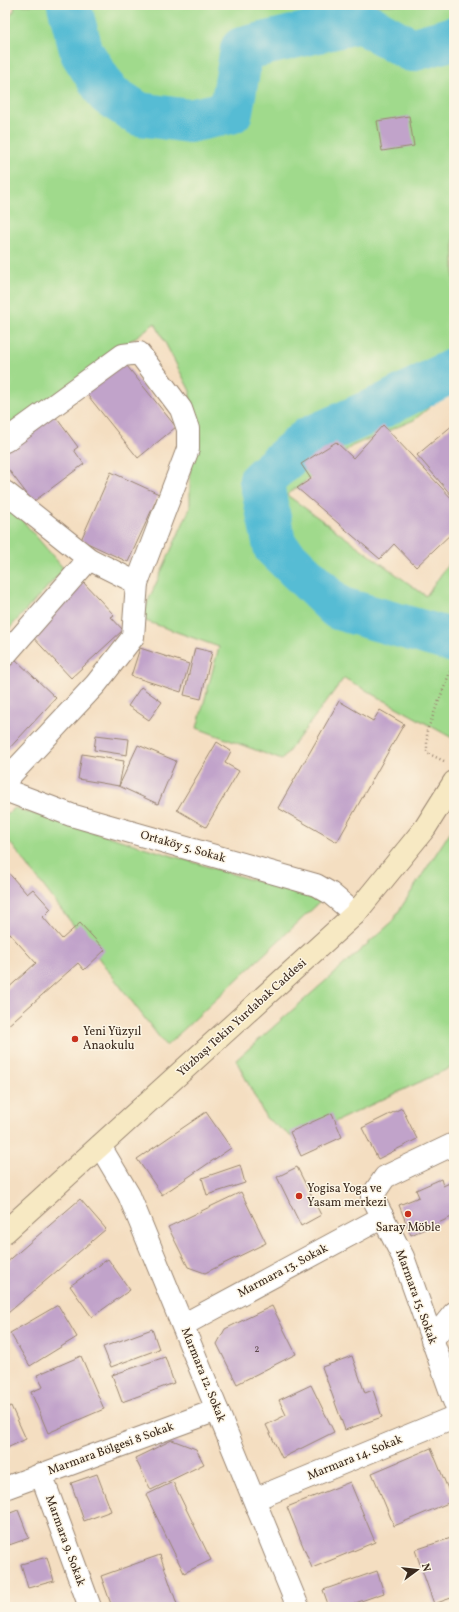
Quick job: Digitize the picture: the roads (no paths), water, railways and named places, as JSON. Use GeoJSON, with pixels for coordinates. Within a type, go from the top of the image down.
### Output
{"type":"FeatureCollection","features":[{"type":"Feature","properties":{"kind":"main road","name":"Yüzbaşı Tekin Yurdabak Caddesi"},"geometry":{"type":"LineString","coordinates":[[5,1232],[355,914],[425,828],[451,772]]}},
{"type":"Feature","properties":{"kind":"street"},"geometry":{"type":"LineString","coordinates":[[5,441],[123,355],[139,353],[181,409],[187,424],[189,438],[188,449],[137,583],[133,638],[96,684],[5,781]]}},
{"type":"Feature","properties":{"kind":"street"},"geometry":{"type":"LineString","coordinates":[[5,492],[89,559],[137,583]]}},
{"type":"Feature","properties":{"kind":"street"},"geometry":{"type":"LineString","coordinates":[[5,655],[89,559]]}},
{"type":"Feature","properties":{"kind":"street","name":"Ortaköy 5. Sokak"},"geometry":{"type":"LineString","coordinates":[[5,790],[70,815],[316,885],[330,893],[355,914]]}},
{"type":"Feature","properties":{"kind":"street","name":"Marmara 15. Sokak"},"geometry":{"type":"LineString","coordinates":[[454,1144],[385,1177],[372,1196],[403,1257],[454,1401]]}},
{"type":"Feature","properties":{"kind":"street","name":"Marmara 12. Sokak"},"geometry":{"type":"LineString","coordinates":[[100,1146],[129,1195],[255,1499],[298,1607]]}},
{"type":"Feature","properties":{"kind":"street","name":"Marmara 13. Sokak"},"geometry":{"type":"LineString","coordinates":[[183,1325],[383,1217]]}},
{"type":"Feature","properties":{"kind":"street"},"geometry":{"type":"LineString","coordinates":[[432,1340],[454,1313]]}},
{"type":"Feature","properties":{"kind":"street","name":"Marmara Bölgesi 8 Sokak"},"geometry":{"type":"LineString","coordinates":[[5,1488],[217,1410]]}},
{"type":"Feature","properties":{"kind":"street","name":"Marmara 14. Sokak"},"geometry":{"type":"LineString","coordinates":[[255,1499],[454,1417]]}},
{"type":"Feature","properties":{"kind":"street","name":"Marmara 9. Sokak"},"geometry":{"type":"LineString","coordinates":[[41,1474],[90,1607]]}},
{"type":"Feature","properties":{"kind":"waterway"},"geometry":{"type":"LineString","coordinates":[[69,5],[82,53],[108,94],[139,114],[189,121],[231,112],[242,49],[360,21],[411,50],[454,38]]}},
{"type":"Feature","properties":{"kind":"waterway"},"geometry":{"type":"LineString","coordinates":[[454,370],[381,407],[308,439],[261,480],[275,547],[338,608],[454,641]]}},
{"type":"Feature","properties":{"kind":"place","name":"Yeni Yüzyıl Anaokulu"},"geometry":{"type":"Point","coordinates":[75,1039]}},
{"type":"Feature","properties":{"kind":"place","name":"Yogisa Yoga ve Yasam merkezi"},"geometry":{"type":"Point","coordinates":[299,1196]}},
{"type":"Feature","properties":{"kind":"place","name":"Saray Möble"},"geometry":{"type":"Point","coordinates":[408,1214]}}]}
